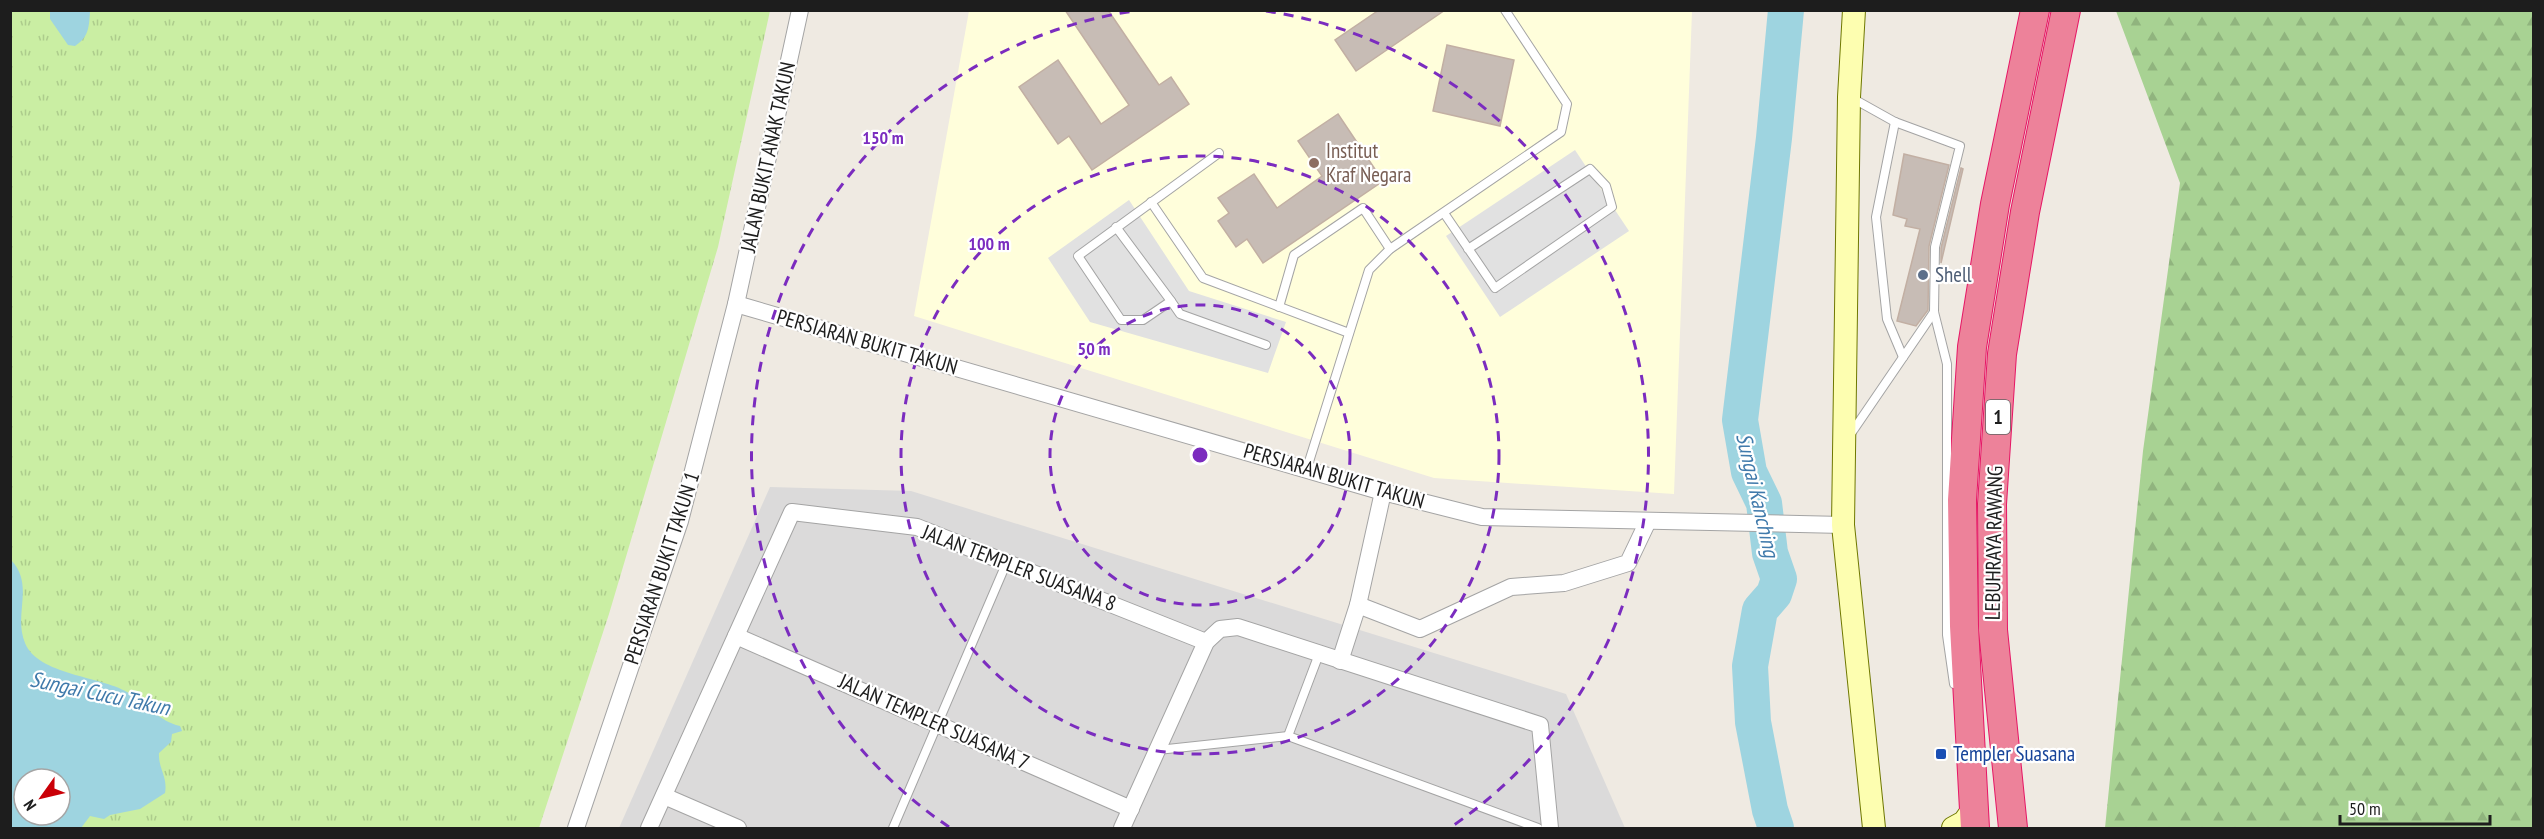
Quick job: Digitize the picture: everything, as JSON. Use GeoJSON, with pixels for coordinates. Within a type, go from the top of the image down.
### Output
{"type":"FeatureCollection","features":[{"type":"Feature","properties":{"kind":"highway","name":"LEBUHRAYA RAWANG"},"geometry":{"type":"LineString","coordinates":[[1974,818],[1964,626],[1962,500],[1972,347],[1995,204],[2034,10]]}},
{"type":"Feature","properties":{"kind":"highway","name":"LEBUHRAYA RAWANG"},"geometry":{"type":"LineString","coordinates":[[2013,828],[1993,630],[1992,504],[2002,354],[2025,212],[2066,10]]}},
{"type":"Feature","properties":{"kind":"street","name":"JALAN BUKIT ANAK TAKUN"},"geometry":{"type":"LineString","coordinates":[[736,304],[800,10]]}},
{"type":"Feature","properties":{"kind":"street"},"geometry":{"type":"LineString","coordinates":[[1854,10],[1849,97],[1843,525],[1878,827]]}},
{"type":"Feature","properties":{"kind":"street","name":"PERSIARAN BUKIT TAKUN"},"geometry":{"type":"LineString","coordinates":[[736,304],[1307,468],[1383,492],[1482,516],[1711,524],[1843,525]]}},
{"type":"Feature","properties":{"kind":"street","name":"PERSIARAN BUKIT TAKUN 1"},"geometry":{"type":"LineString","coordinates":[[576,828],[680,521],[736,304]]}},
{"type":"Feature","properties":{"kind":"street"},"geometry":{"type":"LineString","coordinates":[[1340,661],[1358,605],[1383,492]]}},
{"type":"Feature","properties":{"kind":"street","name":"JALAN TEMPLER SUASANA 8"},"geometry":{"type":"LineString","coordinates":[[736,636],[792,512],[917,527],[1206,642]]}},
{"type":"Feature","properties":{"kind":"street"},"geometry":{"type":"LineString","coordinates":[[1358,605],[1420,629],[1511,587],[1564,583],[1628,563],[1648,521]]}},
{"type":"Feature","properties":{"kind":"street"},"geometry":{"type":"LineString","coordinates":[[1122,828],[1206,642],[1220,629],[1238,627],[1540,725],[1550,828]]}},
{"type":"Feature","properties":{"kind":"street"},"geometry":{"type":"LineString","coordinates":[[649,828],[736,636]]}},
{"type":"Feature","properties":{"kind":"street","name":"JALAN TEMPLER SUASANA 7"},"geometry":{"type":"LineString","coordinates":[[736,636],[1131,809]]}},
{"type":"Feature","properties":{"kind":"street"},"geometry":{"type":"LineString","coordinates":[[664,796],[738,828]]}},
{"type":"Feature","properties":{"kind":"street"},"geometry":{"type":"LineString","coordinates":[[1953,828],[1974,818]]}},
{"type":"Feature","properties":{"kind":"lane"},"geometry":{"type":"LineString","coordinates":[[1307,468],[1369,270],[1390,249],[1562,132],[1567,104],[1505,10]]}},
{"type":"Feature","properties":{"kind":"lane"},"geometry":{"type":"LineString","coordinates":[[1849,97],[1895,122],[1960,146],[1935,247],[1934,312],[1947,364],[1947,635],[1955,692]]}},
{"type":"Feature","properties":{"kind":"lane"},"geometry":{"type":"LineString","coordinates":[[1895,122],[1876,218],[1887,319],[1903,357]]}},
{"type":"Feature","properties":{"kind":"lane"},"geometry":{"type":"LineString","coordinates":[[1171,301],[1143,320],[1121,320],[1078,256],[1219,153]]}},
{"type":"Feature","properties":{"kind":"lane"},"geometry":{"type":"LineString","coordinates":[[1444,213],[1468,249],[1495,288],[1612,207],[1606,186],[1590,169],[1468,249]]}},
{"type":"Feature","properties":{"kind":"lane"},"geometry":{"type":"LineString","coordinates":[[1151,202],[1203,278],[1349,333]]}},
{"type":"Feature","properties":{"kind":"lane"},"geometry":{"type":"LineString","coordinates":[[1279,307],[1294,255],[1363,208],[1390,249]]}},
{"type":"Feature","properties":{"kind":"lane"},"geometry":{"type":"LineString","coordinates":[[1116,227],[1180,314],[1266,345]]}},
{"type":"Feature","properties":{"kind":"lane"},"geometry":{"type":"LineString","coordinates":[[1845,443],[1934,312]]}},
{"type":"Feature","properties":{"kind":"lane"},"geometry":{"type":"LineString","coordinates":[[893,828],[1006,564]]}},
{"type":"Feature","properties":{"kind":"lane"},"geometry":{"type":"LineString","coordinates":[[1288,736],[1319,654]]}},
{"type":"Feature","properties":{"kind":"lane"},"geometry":{"type":"LineString","coordinates":[[1960,726],[1963,749],[1971,770]]}},
{"type":"Feature","properties":{"kind":"lane"},"geometry":{"type":"LineString","coordinates":[[1157,750],[1288,736],[1538,828]]}},
{"type":"Feature","properties":{"kind":"shaded area","name":"Institut Kraf Negara"},"geometry":{"type":"Polygon","coordinates":[[[969,11],[1692,11],[1674,494],[1434,478],[914,316],[969,11]]]}},
{"type":"Feature","properties":{"kind":"shaded area"},"geometry":{"type":"Polygon","coordinates":[[[1575,150],[1629,231],[1500,317],[1446,236],[1575,150]]]}},
{"type":"Feature","properties":{"kind":"shaded area"},"geometry":{"type":"Polygon","coordinates":[[[1129,200],[1189,291],[1286,322],[1268,373],[1090,322],[1048,258],[1129,200]]]}},
{"type":"Feature","properties":{"kind":"shaded area"},"geometry":{"type":"Polygon","coordinates":[[[770,487],[911,491],[1566,694],[1625,828],[619,828],[770,487]]]}},
{"type":"Feature","properties":{"kind":"green space"},"geometry":{"type":"Polygon","coordinates":[[[10,11],[770,11],[718,247],[609,614],[539,828],[11,828],[10,11]]]}},
{"type":"Feature","properties":{"kind":"green space"},"geometry":{"type":"Polygon","coordinates":[[[2116,11],[2533,11],[2533,828],[2105,828],[2143,451],[2180,183],[2116,11]]]}},
{"type":"Feature","properties":{"kind":"water"},"geometry":{"type":"Polygon","coordinates":[[[50,11],[90,11],[89,27],[83,39],[75,46],[68,45],[50,19],[50,11]]]}},
{"type":"Feature","properties":{"kind":"water","name":"Sungai Cucu Takun"},"geometry":{"type":"Polygon","coordinates":[[[11,560],[22,579],[22,632],[25,643],[32,654],[43,662],[71,674],[127,692],[165,720],[180,726],[182,731],[172,734],[171,742],[159,753],[166,787],[165,793],[140,809],[110,815],[104,819],[90,816],[81,828],[11,828],[11,560]]]}},
{"type":"Feature","properties":{"kind":"building"},"geometry":{"type":"Polygon","coordinates":[[[1065,10],[1108,10],[1159,85],[1171,77],[1189,104],[1092,170],[1069,136],[1058,144],[1019,87],[1058,60],[1101,124],[1129,105],[1065,10]]]}},
{"type":"Feature","properties":{"kind":"building"},"geometry":{"type":"Polygon","coordinates":[[[1379,10],[1445,10],[1356,71],[1335,40],[1379,10]]]}},
{"type":"Feature","properties":{"kind":"building"},"geometry":{"type":"Polygon","coordinates":[[[1447,45],[1514,60],[1500,126],[1433,111],[1447,45]]]}},
{"type":"Feature","properties":{"kind":"building"},"geometry":{"type":"Polygon","coordinates":[[[1338,114],[1383,181],[1263,263],[1247,239],[1236,247],[1218,221],[1229,213],[1218,198],[1254,174],[1277,208],[1322,176],[1298,141],[1338,114]]]}},
{"type":"Feature","properties":{"kind":"building","name":"Shell"},"geometry":{"type":"Polygon","coordinates":[[[1904,154],[1949,165],[1929,246],[1928,310],[1916,326],[1897,321],[1920,229],[1905,226],[1907,219],[1893,215],[1904,154]]]}},
{"type":"Feature","properties":{"kind":"building"},"geometry":{"type":"Polygon","coordinates":[[[1961,168],[1963,169],[1941,263],[1941,248],[1961,168]]]}},
{"type":"Feature","properties":{"kind":"waterway","name":"Sungai Kanching"},"geometry":{"type":"LineString","coordinates":[[1776,828],[1770,810],[1753,722],[1750,666],[1760,610],[1774,594],[1779,579],[1770,553],[1764,503],[1749,472],[1740,420],[1774,138],[1786,10]]}},
{"type":"Feature","properties":{"kind":"place","name":"Institut Kraf Negara"},"geometry":{"type":"Point","coordinates":[1314,163]}},
{"type":"Feature","properties":{"kind":"place","name":"Shell"},"geometry":{"type":"Point","coordinates":[1923,275]}},
{"type":"Feature","properties":{"kind":"place","name":"Templer Suasana"},"geometry":{"type":"Point","coordinates":[1941,754]}}]}
